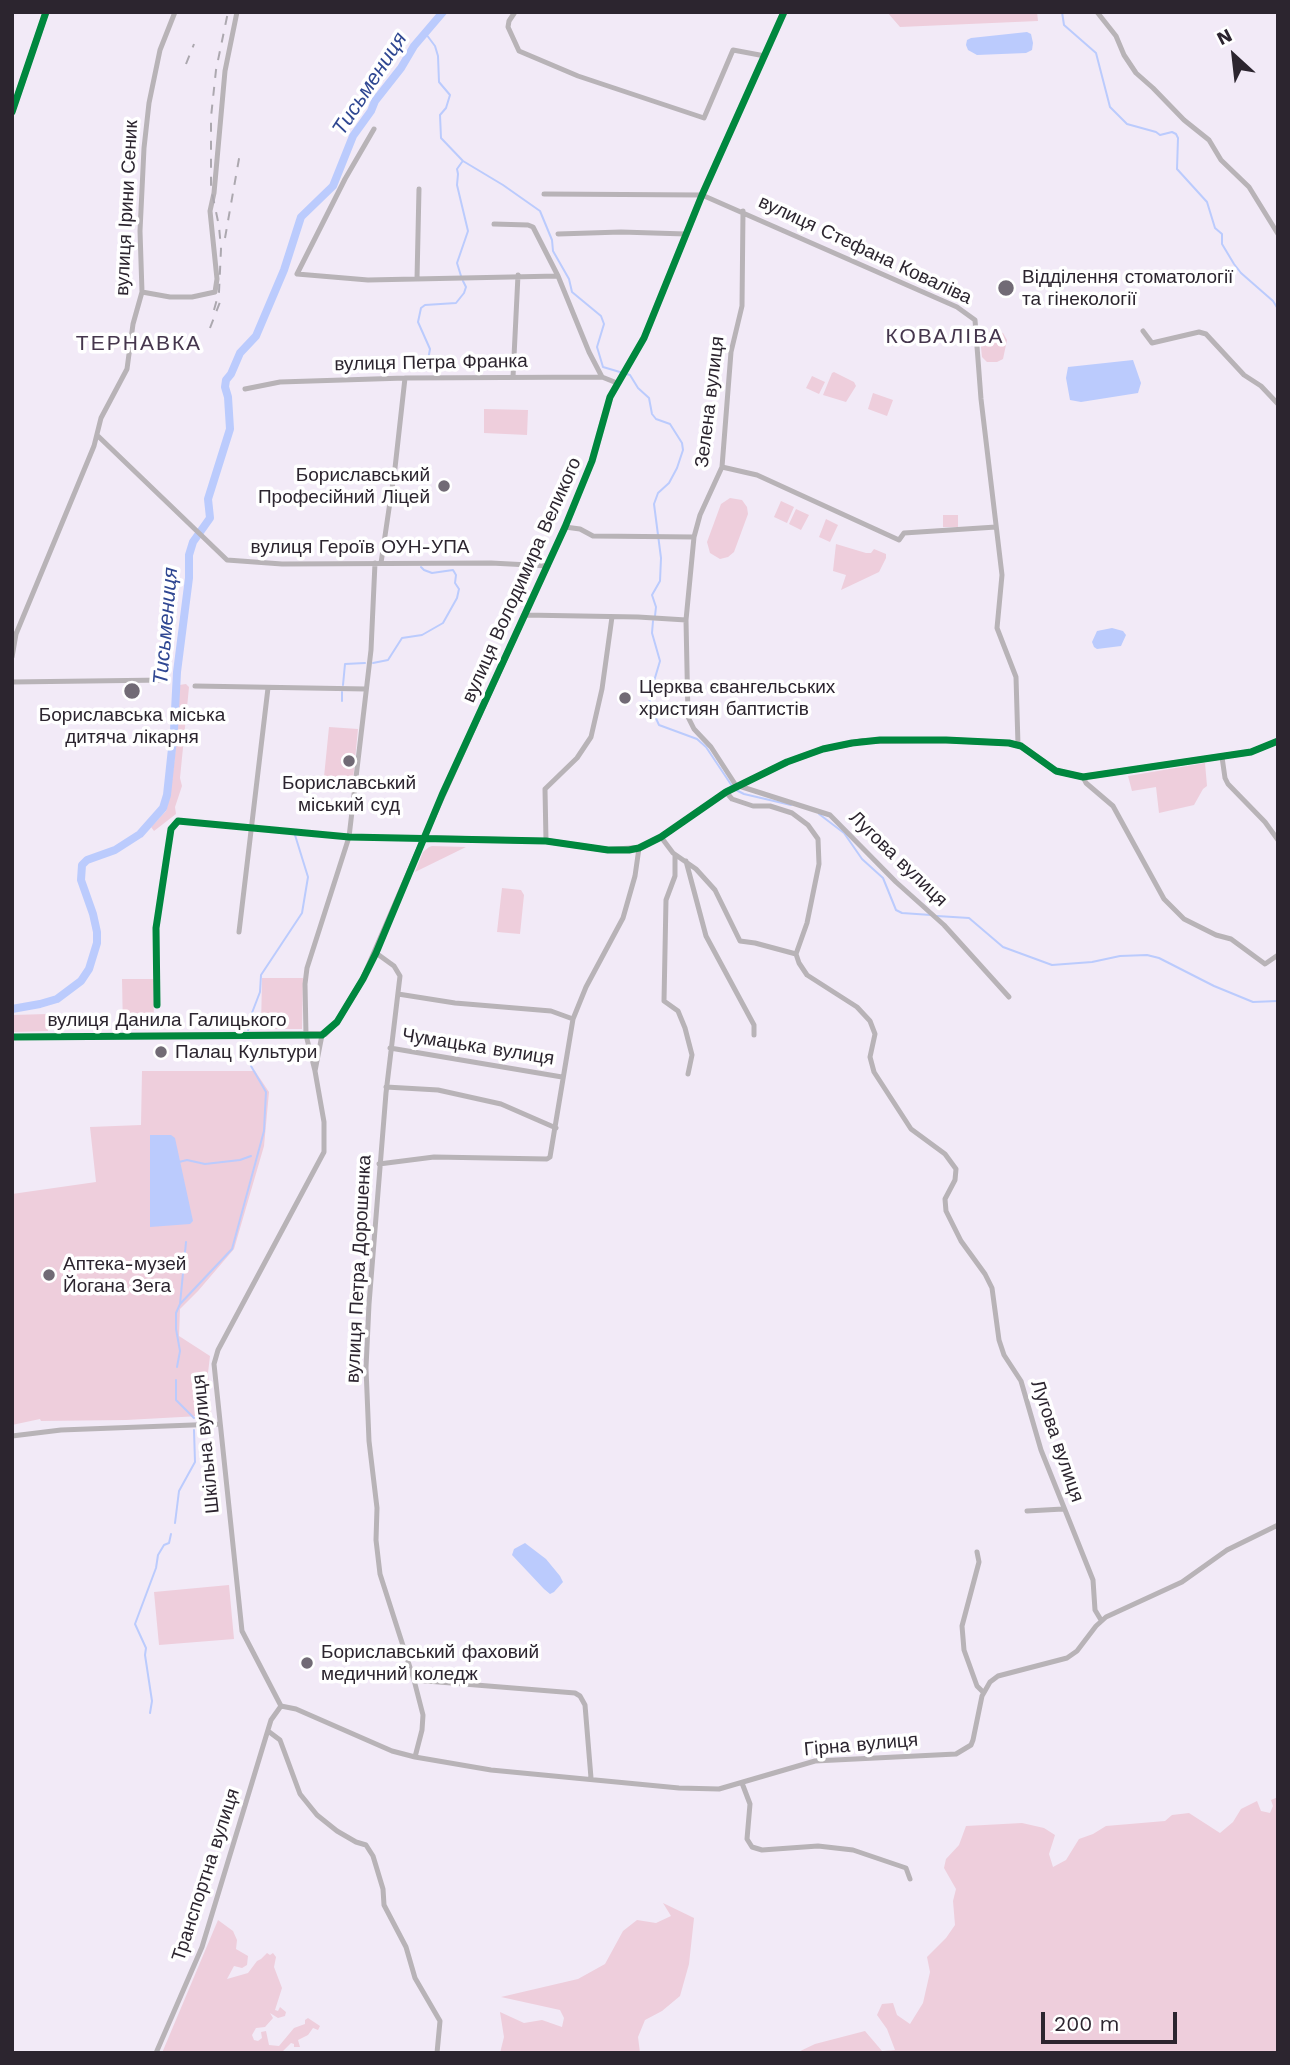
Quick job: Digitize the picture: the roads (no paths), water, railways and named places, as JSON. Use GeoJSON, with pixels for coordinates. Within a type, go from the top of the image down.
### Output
{"type":"FeatureCollection","features":[{"type":"Feature","properties":{"kind":"main road"},"geometry":{"type":"LineString","coordinates":[[12,112],[46,12]]}},
{"type":"Feature","properties":{"kind":"main road"},"geometry":{"type":"LineString","coordinates":[[424,838],[546,841],[608,850],[639,848],[662,837],[734,788],[802,756],[852,743],[880,740],[976,740],[1018,745],[1056,771],[1083,777],[1251,752],[1278,741]]}},
{"type":"Feature","properties":{"kind":"main road","name":"вулиця Володимира Великого"},"geometry":{"type":"LineString","coordinates":[[322,1035],[337,1021],[363,979],[424,838]]}},
{"type":"Feature","properties":{"kind":"main road","name":"вулиця Данила Галицького"},"geometry":{"type":"LineString","coordinates":[[12,1037],[322,1035]]}},
{"type":"Feature","properties":{"kind":"street","name":"вулиця Ірини Сеник"},"geometry":{"type":"LineString","coordinates":[[12,657],[14,634],[97,436],[107,405],[125,377],[133,324],[142,292],[140,231],[147,126],[160,50],[175,12]]}},
{"type":"Feature","properties":{"kind":"street"},"geometry":{"type":"LineString","coordinates":[[142,292],[192,297],[215,292],[217,279],[210,211],[225,71],[237,12]]}},
{"type":"Feature","properties":{"kind":"street"},"geometry":{"type":"LineString","coordinates":[[515,12],[508,27],[519,51],[578,76],[704,118],[733,50],[765,56]]}},
{"type":"Feature","properties":{"kind":"street","name":"вулиця Володимира Великого"},"geometry":{"type":"LineString","coordinates":[[424,838],[565,527],[592,461],[617,383],[644,338],[702,195],[784,12]]}},
{"type":"Feature","properties":{"kind":"street"},"geometry":{"type":"LineString","coordinates":[[1097,12],[1116,36],[1136,73],[1184,120],[1209,140],[1221,160],[1249,187],[1278,234]]}},
{"type":"Feature","properties":{"kind":"street"},"geometry":{"type":"LineString","coordinates":[[374,129],[345,179],[297,274],[368,279],[558,276]]}},
{"type":"Feature","properties":{"kind":"street"},"geometry":{"type":"LineString","coordinates":[[417,279],[419,189]]}},
{"type":"Feature","properties":{"kind":"street"},"geometry":{"type":"LineString","coordinates":[[544,194],[702,195]]}},
{"type":"Feature","properties":{"kind":"street","name":"вулиця Стефана Коваліва"},"geometry":{"type":"LineString","coordinates":[[702,195],[957,307],[975,320],[981,399],[1002,575],[997,628],[1016,677],[1018,745]]}},
{"type":"Feature","properties":{"kind":"street","name":"Зелена вулиця"},"geometry":{"type":"LineString","coordinates":[[734,788],[711,747],[694,729],[688,717],[686,620],[694,537],[700,515],[722,467],[731,352],[742,306],[743,211]]}},
{"type":"Feature","properties":{"kind":"street"},"geometry":{"type":"LineString","coordinates":[[494,224],[533,227],[558,276],[602,377]]}},
{"type":"Feature","properties":{"kind":"street"},"geometry":{"type":"LineString","coordinates":[[558,234],[687,234]]}},
{"type":"Feature","properties":{"kind":"street"},"geometry":{"type":"LineString","coordinates":[[513,377],[518,275]]}},
{"type":"Feature","properties":{"kind":"street"},"geometry":{"type":"LineString","coordinates":[[1143,331],[1152,342],[1199,332],[1206,334],[1244,375],[1262,386],[1278,404]]}},
{"type":"Feature","properties":{"kind":"street","name":"вулиця Петра Франка"},"geometry":{"type":"LineString","coordinates":[[245,389],[279,383],[405,378],[602,377],[617,383]]}},
{"type":"Feature","properties":{"kind":"street","name":"Шкільна вулиця"},"geometry":{"type":"LineString","coordinates":[[281,1706],[242,1631],[214,1364],[218,1350],[324,1152],[324,1122],[306,1035],[305,984],[307,968],[349,837],[378,563],[395,468],[405,378]]}},
{"type":"Feature","properties":{"kind":"street","name":"вулиця Героїв ОУН-УПА"},"geometry":{"type":"LineString","coordinates":[[97,436],[227,560],[235,563],[491,563],[548,566]]}},
{"type":"Feature","properties":{"kind":"street"},"geometry":{"type":"LineString","coordinates":[[722,467],[757,475],[900,540],[904,533],[996,527]]}},
{"type":"Feature","properties":{"kind":"street"},"geometry":{"type":"LineString","coordinates":[[565,527],[580,529],[593,536],[694,537]]}},
{"type":"Feature","properties":{"kind":"street"},"geometry":{"type":"LineString","coordinates":[[524,615],[686,620]]}},
{"type":"Feature","properties":{"kind":"street"},"geometry":{"type":"LineString","coordinates":[[546,841],[545,789],[586,747],[591,737],[612,617]]}},
{"type":"Feature","properties":{"kind":"street"},"geometry":{"type":"LineString","coordinates":[[12,682],[139,678],[165,680]]}},
{"type":"Feature","properties":{"kind":"street"},"geometry":{"type":"LineString","coordinates":[[195,686],[366,689]]}},
{"type":"Feature","properties":{"kind":"street"},"geometry":{"type":"LineString","coordinates":[[239,932],[268,688]]}},
{"type":"Feature","properties":{"kind":"street"},"geometry":{"type":"LineString","coordinates":[[1222,757],[1228,784],[1265,822],[1278,840]]}},
{"type":"Feature","properties":{"kind":"street"},"geometry":{"type":"LineString","coordinates":[[1083,777],[1086,783],[1113,806],[1164,899],[1184,919],[1231,939],[1265,964],[1278,955]]}},
{"type":"Feature","properties":{"kind":"street"},"geometry":{"type":"LineString","coordinates":[[662,837],[676,855],[686,861],[715,890],[740,942],[755,943],[796,954],[807,923],[819,864],[818,839],[808,825],[792,813],[732,799],[734,788]]}},
{"type":"Feature","properties":{"kind":"street","name":"Лугова вулиця"},"geometry":{"type":"LineString","coordinates":[[734,788],[830,815],[896,882],[925,905],[926,910],[968,949],[1009,997]]}},
{"type":"Feature","properties":{"kind":"street"},"geometry":{"type":"LineString","coordinates":[[157,1005],[156,928],[171,829],[178,821],[349,837],[424,838]]}},
{"type":"Feature","properties":{"kind":"street"},"geometry":{"type":"LineString","coordinates":[[379,1164],[434,1157],[550,1157],[573,1019],[586,988],[623,918],[635,876],[639,848]]}},
{"type":"Feature","properties":{"kind":"street"},"geometry":{"type":"LineString","coordinates":[[676,855],[675,876],[666,901],[664,999],[665,1003],[678,1011],[685,1028],[692,1055],[688,1074]]}},
{"type":"Feature","properties":{"kind":"street"},"geometry":{"type":"LineString","coordinates":[[686,861],[706,936],[754,1025],[754,1035]]}},
{"type":"Feature","properties":{"kind":"street","name":"вулиця Петра Дорошенка"},"geometry":{"type":"LineString","coordinates":[[376,953],[398,971],[400,976],[379,1164],[366,1368],[369,1441],[377,1508],[377,1556],[380,1574],[421,1704],[423,1723],[415,1757]]}},
{"type":"Feature","properties":{"kind":"street","name":"Лугова вулиця"},"geometry":{"type":"LineString","coordinates":[[796,954],[807,975],[857,1007],[870,1021],[875,1034],[870,1057],[874,1072],[911,1129],[945,1154],[956,1169],[955,1180],[945,1199],[946,1210],[961,1241],[989,1282],[1004,1354],[1021,1381],[1041,1450],[1093,1580],[1095,1610],[1101,1620]]}},
{"type":"Feature","properties":{"kind":"street"},"geometry":{"type":"LineString","coordinates":[[398,994],[455,1003],[551,1011],[573,1019]]}},
{"type":"Feature","properties":{"kind":"street","name":"Шкільна вулиця"},"geometry":{"type":"LineString","coordinates":[[315,1071],[322,1035]]}},
{"type":"Feature","properties":{"kind":"street","name":"Чумацька вулиця"},"geometry":{"type":"LineString","coordinates":[[390,1048],[562,1077]]}},
{"type":"Feature","properties":{"kind":"street"},"geometry":{"type":"LineString","coordinates":[[386,1087],[438,1090],[501,1104],[556,1128]]}},
{"type":"Feature","properties":{"kind":"street"},"geometry":{"type":"LineString","coordinates":[[12,1436],[61,1430],[219,1424]]}},
{"type":"Feature","properties":{"kind":"street"},"geometry":{"type":"LineString","coordinates":[[1027,1511],[1063,1510]]}},
{"type":"Feature","properties":{"kind":"street"},"geometry":{"type":"LineString","coordinates":[[977,1552],[979,1562],[962,1626],[964,1650],[977,1686],[983,1692],[998,1676],[1067,1658],[1077,1651],[1101,1620],[1182,1582],[1227,1550],[1278,1525]]}},
{"type":"Feature","properties":{"kind":"street"},"geometry":{"type":"LineString","coordinates":[[414,1680],[562,1692],[580,1696],[585,1705],[591,1778]]}},
{"type":"Feature","properties":{"kind":"street","name":"Гірна вулиця"},"geometry":{"type":"LineString","coordinates":[[281,1706],[296,1709],[392,1751],[415,1757],[491,1770],[719,1789],[816,1761],[956,1754],[971,1745],[983,1692]]}},
{"type":"Feature","properties":{"kind":"street","name":"Транспортна вулиця"},"geometry":{"type":"LineString","coordinates":[[156,2053],[202,1947],[271,1720],[281,1706]]}},
{"type":"Feature","properties":{"kind":"street"},"geometry":{"type":"LineString","coordinates":[[268,1731],[280,1740],[299,1794],[317,1815],[337,1831],[366,1845],[373,1856],[383,1889],[384,1905],[406,1947],[415,1978],[440,2021],[437,2053]]}},
{"type":"Feature","properties":{"kind":"street"},"geometry":{"type":"LineString","coordinates":[[742,1783],[750,1804],[747,1839],[752,1847],[762,1850],[818,1846],[853,1850],[906,1868],[910,1879]]}},
{"type":"Feature","properties":{"kind":"water"},"geometry":{"type":"Polygon","coordinates":[[[1027,32],[1031,34],[1033,43],[1032,50],[1026,53],[977,55],[968,50],[966,45],[971,38],[1027,32]]]}},
{"type":"Feature","properties":{"kind":"water"},"geometry":{"type":"Polygon","coordinates":[[[1133,360],[1141,383],[1138,393],[1081,402],[1070,400],[1066,378],[1068,367],[1133,360]]]}},
{"type":"Feature","properties":{"kind":"water"},"geometry":{"type":"Polygon","coordinates":[[[1112,628],[1123,631],[1126,635],[1121,646],[1097,649],[1094,647],[1092,642],[1097,631],[1112,628]]]}},
{"type":"Feature","properties":{"kind":"water"},"geometry":{"type":"Polygon","coordinates":[[[150,1135],[171,1135],[175,1138],[193,1221],[190,1224],[150,1227],[150,1135]]]}},
{"type":"Feature","properties":{"kind":"water"},"geometry":{"type":"Polygon","coordinates":[[[525,1543],[546,1559],[560,1576],[563,1582],[554,1592],[550,1594],[544,1589],[512,1555],[514,1549],[525,1543]]]}},
{"type":"Feature","properties":{"kind":"waterway","name":"Тисьмениця"},"geometry":{"type":"LineString","coordinates":[[12,1009],[57,999],[81,981],[89,969],[97,943],[93,914],[81,880],[82,865],[87,860],[115,850],[140,834],[163,808],[167,795],[174,730],[189,555],[193,542],[210,518],[208,499],[230,429],[226,380],[240,353],[256,336],[284,270],[301,217],[333,186],[353,136],[375,101],[401,68],[414,46],[443,12]]}},
{"type":"Feature","properties":{"kind":"waterway"},"geometry":{"type":"LineString","coordinates":[[1062,12],[1064,25],[1096,53],[1110,107],[1127,124],[1160,135],[1172,132],[1176,134],[1177,169],[1207,202],[1215,228],[1222,234],[1222,244],[1234,264],[1278,309]]}},
{"type":"Feature","properties":{"kind":"waterway"},"geometry":{"type":"LineString","coordinates":[[426,34],[435,46],[438,56],[439,82],[450,95],[446,108],[440,115],[441,138],[463,161],[540,211],[552,240],[553,251],[569,279],[572,292],[601,316],[604,324],[597,347],[603,367],[630,375],[638,388],[649,398],[652,414],[656,419],[670,424],[682,443],[683,450],[677,468],[669,483],[658,493],[654,504],[661,558],[660,581],[652,595],[656,607],[655,616]]}},
{"type":"Feature","properties":{"kind":"waterway"},"geometry":{"type":"LineString","coordinates":[[461,276],[457,263],[468,231],[457,185],[457,169],[462,162]]}},
{"type":"Feature","properties":{"kind":"waterway"},"geometry":{"type":"LineString","coordinates":[[428,360],[430,349],[418,322],[421,308],[425,305],[456,303],[466,287],[463,281]]}},
{"type":"Feature","properties":{"kind":"waterway"},"geometry":{"type":"LineString","coordinates":[[373,663],[388,660],[402,638],[422,635],[443,623],[457,598],[459,589],[453,570],[432,573],[421,567]]}},
{"type":"Feature","properties":{"kind":"waterway"},"geometry":{"type":"LineString","coordinates":[[653,621],[652,633],[660,661],[649,698],[659,725],[697,739],[706,747],[732,786]]}},
{"type":"Feature","properties":{"kind":"waterway"},"geometry":{"type":"LineString","coordinates":[[343,685],[345,664],[365,663]]}},
{"type":"Feature","properties":{"kind":"waterway"},"geometry":{"type":"LineString","coordinates":[[342,692],[342,701]]}},
{"type":"Feature","properties":{"kind":"waterway"},"geometry":{"type":"LineString","coordinates":[[736,790],[791,805]]}},
{"type":"Feature","properties":{"kind":"waterway"},"geometry":{"type":"LineString","coordinates":[[819,814],[844,833],[862,859],[883,878],[896,910],[902,913],[931,915]]}},
{"type":"Feature","properties":{"kind":"waterway"},"geometry":{"type":"LineString","coordinates":[[248,1030],[260,992],[261,975],[302,913],[308,877],[295,835]]}},
{"type":"Feature","properties":{"kind":"waterway"},"geometry":{"type":"LineString","coordinates":[[937,916],[969,918],[1003,947],[1052,965],[1147,955],[1159,958],[1253,1002],[1278,1001]]}},
{"type":"Feature","properties":{"kind":"waterway"},"geometry":{"type":"LineString","coordinates":[[180,1304],[232,1249],[264,1131],[266,1092],[251,1066],[249,1047]]}},
{"type":"Feature","properties":{"kind":"waterway"},"geometry":{"type":"LineString","coordinates":[[179,1162],[187,1160],[205,1164],[251,1156]]}},
{"type":"Feature","properties":{"kind":"waterway"},"geometry":{"type":"LineString","coordinates":[[177,1367],[180,1351],[176,1313],[180,1304],[186,1242]]}},
{"type":"Feature","properties":{"kind":"waterway"},"geometry":{"type":"LineString","coordinates":[[176,1380],[176,1400],[194,1418]]}},
{"type":"Feature","properties":{"kind":"waterway"},"geometry":{"type":"LineString","coordinates":[[175,1523],[179,1491],[195,1462],[194,1430]]}},
{"type":"Feature","properties":{"kind":"waterway"},"geometry":{"type":"LineString","coordinates":[[150,1713],[152,1701],[146,1648],[135,1624],[156,1568],[158,1555],[164,1545],[169,1543],[171,1534]]}},
{"type":"Feature","properties":{"kind":"railway"},"geometry":{"type":"LineString","coordinates":[[214,310],[219,292],[221,249],[211,188],[211,117],[216,70],[228,12]]}},
{"type":"Feature","properties":{"kind":"railway"},"geometry":{"type":"LineString","coordinates":[[186,64],[194,44]]}},
{"type":"Feature","properties":{"kind":"railway"},"geometry":{"type":"LineString","coordinates":[[225,238],[240,153]]}},
{"type":"Feature","properties":{"kind":"railway"},"geometry":{"type":"LineString","coordinates":[[210,328],[220,302]]}},
{"type":"Feature","properties":{"kind":"place","name":"Відділення стоматології та гінекології"},"geometry":{"type":"Point","coordinates":[1006,288]}},
{"type":"Feature","properties":{"kind":"place","name":"Бориславський Професійний Ліцей"},"geometry":{"type":"Point","coordinates":[444,486]}},
{"type":"Feature","properties":{"kind":"place","name":"Бориславська міська дитяча лікарня"},"geometry":{"type":"Point","coordinates":[132,691]}},
{"type":"Feature","properties":{"kind":"place","name":"Церква євангельських християн баптистів"},"geometry":{"type":"Point","coordinates":[625,698]}},
{"type":"Feature","properties":{"kind":"place","name":"Бориславський міський суд"},"geometry":{"type":"Point","coordinates":[349,761]}},
{"type":"Feature","properties":{"kind":"place","name":"Палац Культури"},"geometry":{"type":"Point","coordinates":[161,1052]}},
{"type":"Feature","properties":{"kind":"place","name":"Аптека-музей Йогана Зега"},"geometry":{"type":"Point","coordinates":[49,1275]}},
{"type":"Feature","properties":{"kind":"place","name":"Бориславський фаховий медичний коледж"},"geometry":{"type":"Point","coordinates":[307,1663]}},
{"type":"Feature","properties":{"kind":"district","name":"КОВАЛІВА"},"geometry":{"type":"Point","coordinates":[945,337]}},
{"type":"Feature","properties":{"kind":"district","name":"ТЕРНАВКА"},"geometry":{"type":"Point","coordinates":[139,344]}}]}
